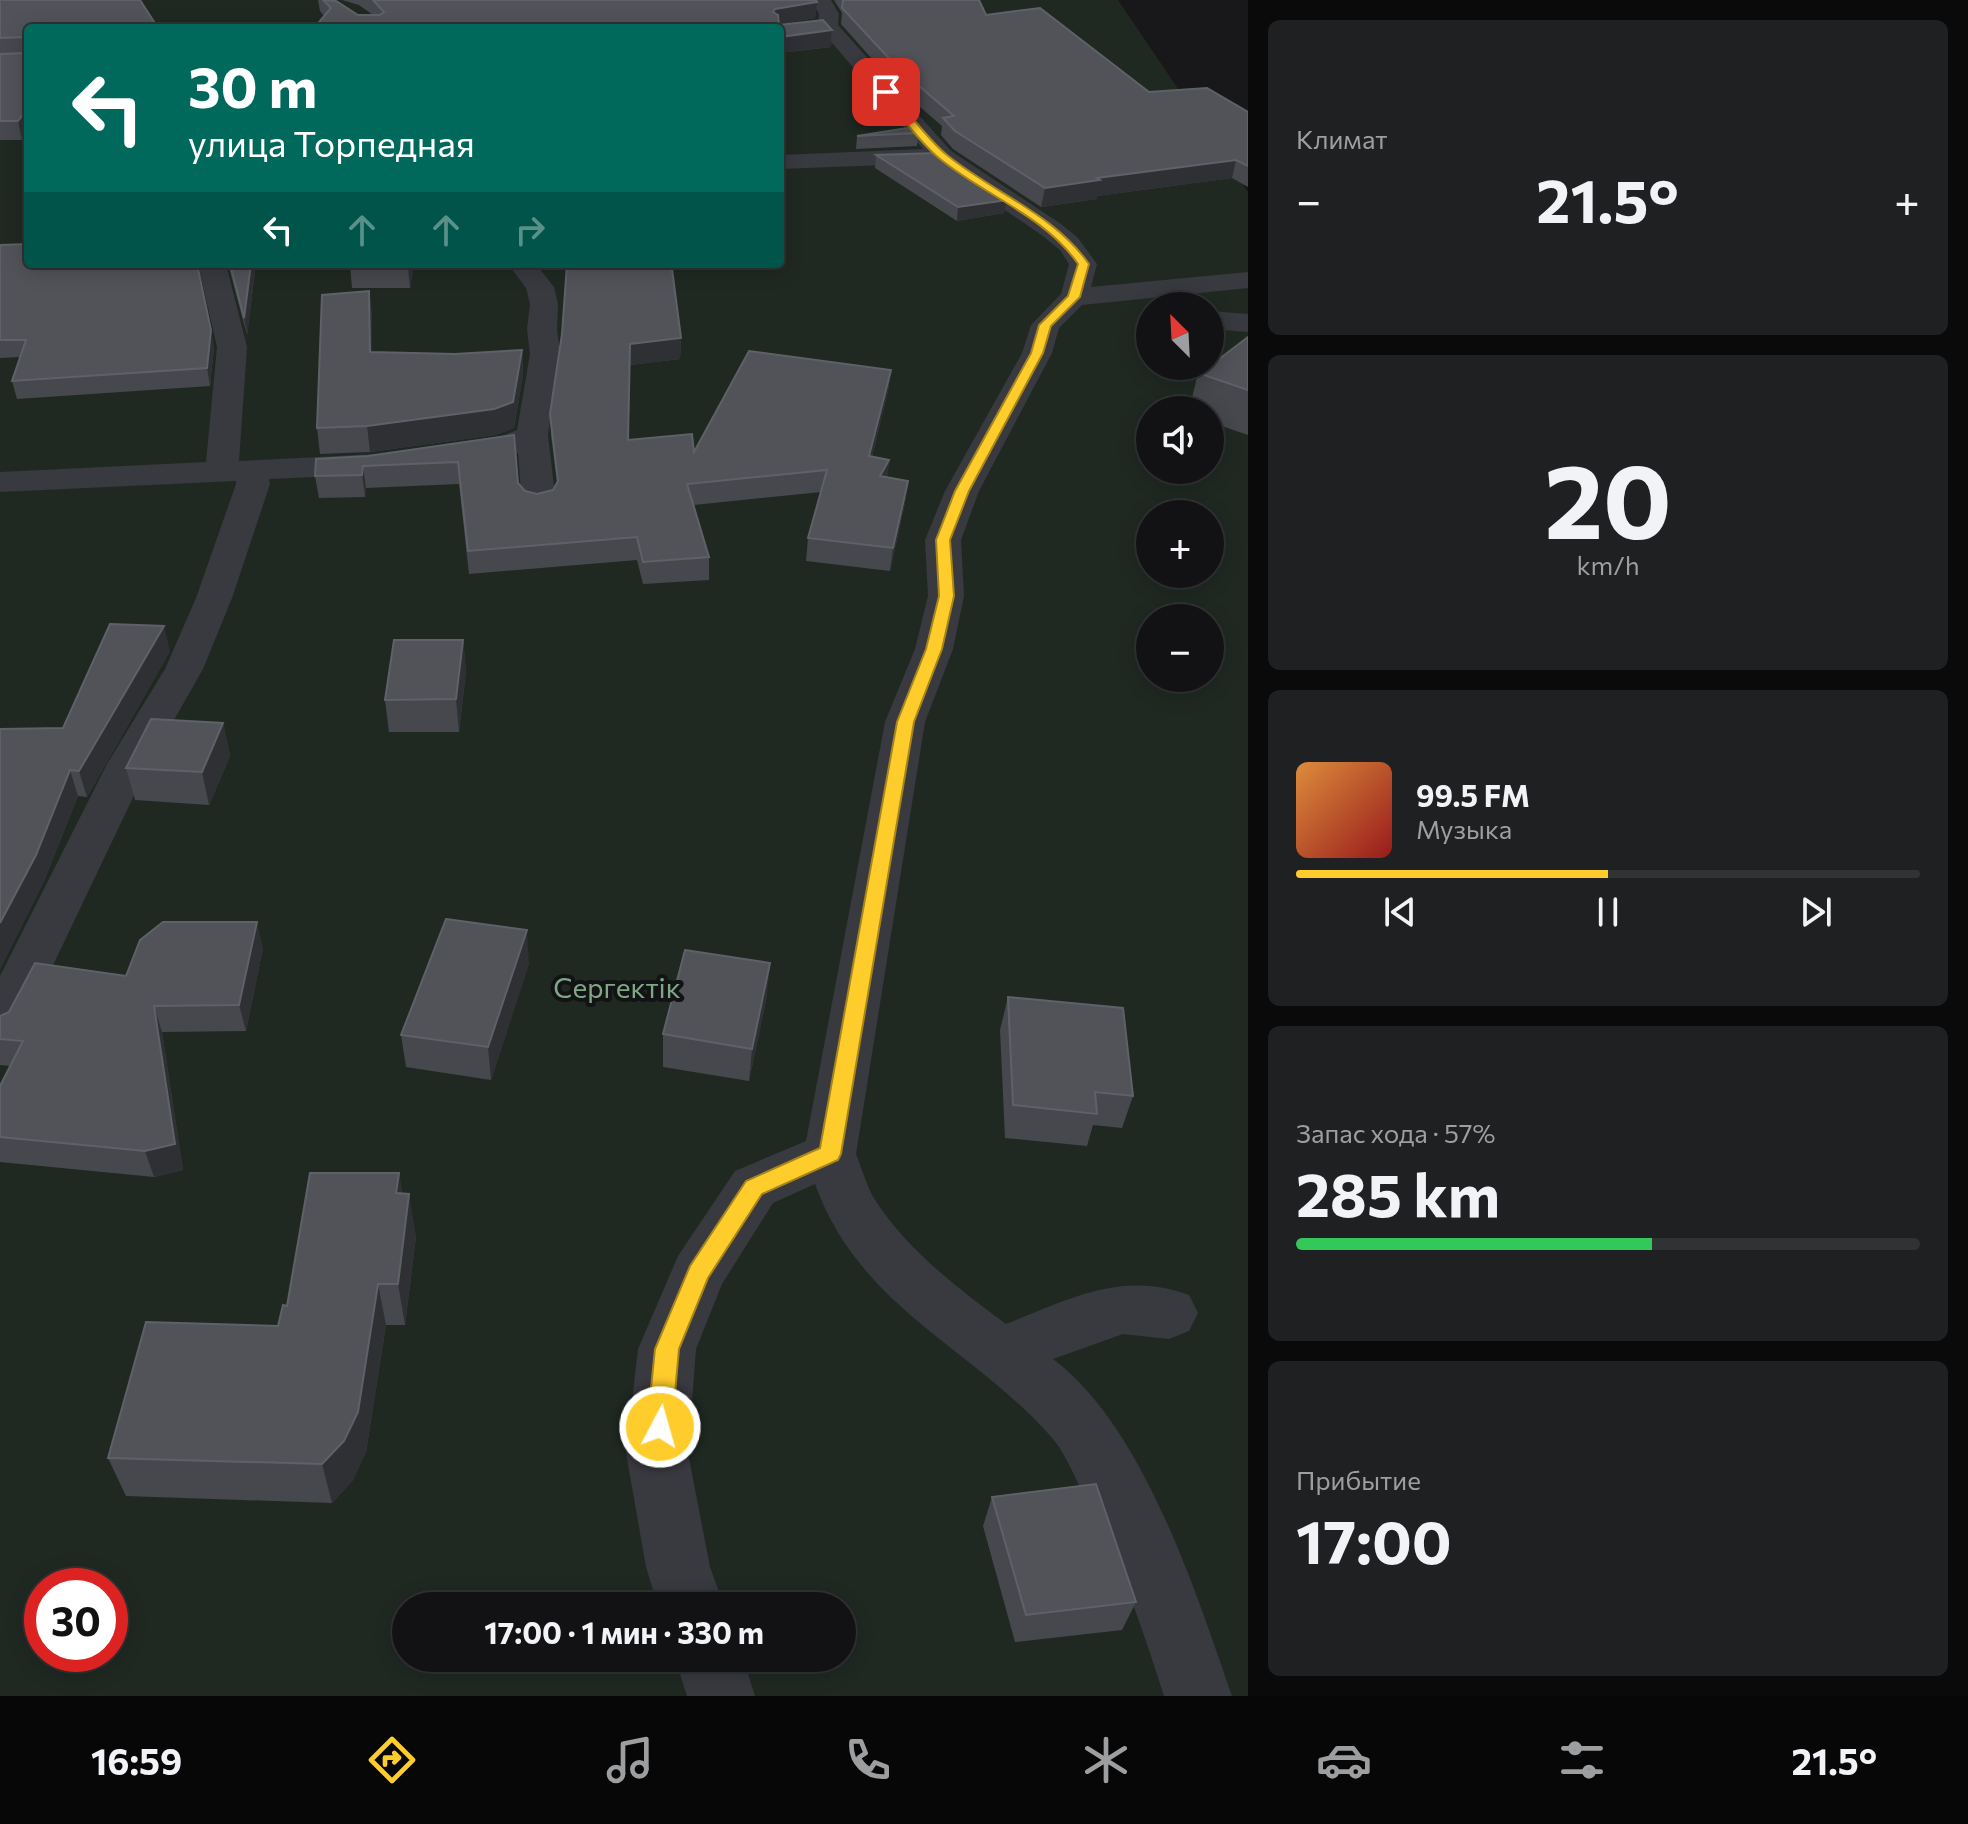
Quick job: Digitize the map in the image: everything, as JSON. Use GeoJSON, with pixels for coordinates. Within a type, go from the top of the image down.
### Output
{"type":"FeatureCollection","features":[{"type":"Feature","properties":{"kind":"street"},"geometry":{"type":"LineString","coordinates":[[821,18],[942,156],[1069,244],[1083,264],[1074,297],[1045,325],[1037,353],[962,491],[943,540],[946,596],[934,649],[905,722],[830,1154],[851,1210],[877,1245],[930,1300],[1042,1386],[1077,1422],[1125,1506],[1169,1610],[1198,1696]]}},
{"type":"Feature","properties":{"kind":"street"},"geometry":{"type":"LineString","coordinates":[[784,162],[942,156]]}},
{"type":"Feature","properties":{"kind":"street"},"geometry":{"type":"LineString","coordinates":[[0,1024],[128,764],[184,669],[214,598],[253,484],[236,469],[232,347],[212,268]]}},
{"type":"Feature","properties":{"kind":"street"},"geometry":{"type":"LineString","coordinates":[[525,268],[540,287],[544,304],[542,329],[545,354],[532,435],[539,503]]}},
{"type":"Feature","properties":{"kind":"street"},"geometry":{"type":"LineString","coordinates":[[1074,297],[1248,280]]}},
{"type":"Feature","properties":{"kind":"street"},"geometry":{"type":"LineString","coordinates":[[1074,297],[1136,304]]}},
{"type":"Feature","properties":{"kind":"street"},"geometry":{"type":"LineString","coordinates":[[1224,321],[1248,323]]}},
{"type":"Feature","properties":{"kind":"street"},"geometry":{"type":"LineString","coordinates":[[0,482],[370,465],[503,447],[532,435]]}},
{"type":"Feature","properties":{"kind":"street"},"geometry":{"type":"LineString","coordinates":[[686,1592],[678,1567],[657,1453],[667,1349],[698,1273],[754,1187],[830,1154]]}},
{"type":"Feature","properties":{"kind":"street"},"geometry":{"type":"LineString","coordinates":[[999,1354],[1085,1319],[1143,1301]]}},
{"type":"Feature","properties":{"kind":"street"},"geometry":{"type":"LineString","coordinates":[[713,1672],[721,1696]]}},
{"type":"Feature","properties":{"kind":"green space","name":"Сергектік"},"geometry":{"type":"Polygon","coordinates":[[[0,0],[1118,0],[1248,192],[1248,1696],[0,1696],[0,0]]]}},
{"type":"Feature","properties":{"kind":"building"},"geometry":{"type":"Polygon","coordinates":[[[0,0],[140,0],[155,24],[24,24],[24,37],[0,38],[0,0]]]}},
{"type":"Feature","properties":{"kind":"building"},"geometry":{"type":"Polygon","coordinates":[[[323,0],[336,1],[358,15],[380,15],[384,12],[373,0],[817,2],[775,9],[773,12],[778,15],[779,24],[317,24],[331,8],[323,0]]]}},
{"type":"Feature","properties":{"kind":"building"},"geometry":{"type":"Polygon","coordinates":[[[843,0],[979,0],[986,15],[1040,8],[1149,92],[1207,88],[1248,112],[1248,166],[1236,160],[1045,188],[955,131],[943,118],[954,116],[898,68],[842,8],[843,0]]]}},
{"type":"Feature","properties":{"kind":"building"},"geometry":{"type":"Polygon","coordinates":[[[823,20],[832,30],[784,36],[784,24],[823,20]]]}},
{"type":"Feature","properties":{"kind":"building"},"geometry":{"type":"Polygon","coordinates":[[[24,53],[24,113],[18,121],[0,121],[0,54],[24,53]]]}},
{"type":"Feature","properties":{"kind":"building"},"geometry":{"type":"Polygon","coordinates":[[[913,127],[918,133],[857,136],[913,127]]]}},
{"type":"Feature","properties":{"kind":"building"},"geometry":{"type":"Polygon","coordinates":[[[938,153],[1007,200],[958,207],[876,155],[938,153]]]}},
{"type":"Feature","properties":{"kind":"building"},"geometry":{"type":"Polygon","coordinates":[[[24,244],[24,268],[198,268],[211,330],[207,368],[12,381],[26,340],[0,340],[0,245],[24,244]]]}},
{"type":"Feature","properties":{"kind":"building"},"geometry":{"type":"Polygon","coordinates":[[[231,268],[250,268],[244,318],[231,268]]]}},
{"type":"Feature","properties":{"kind":"building"},"geometry":{"type":"Polygon","coordinates":[[[567,268],[672,268],[681,338],[630,344],[628,440],[692,434],[694,452],[749,351],[891,370],[869,456],[889,460],[880,476],[908,481],[893,548],[808,538],[827,470],[687,484],[709,557],[643,562],[637,537],[468,551],[458,462],[363,466],[362,475],[315,476],[316,459],[368,456],[514,435],[518,483],[525,491],[537,494],[553,490],[558,481],[550,414],[562,334],[567,268]]]}},
{"type":"Feature","properties":{"kind":"building"},"geometry":{"type":"Polygon","coordinates":[[[369,291],[370,352],[455,354],[522,350],[513,402],[494,409],[367,426],[317,428],[322,295],[369,291]]]}},
{"type":"Feature","properties":{"kind":"building"},"geometry":{"type":"Polygon","coordinates":[[[1248,337],[1248,390],[1219,380],[1224,380],[1224,355],[1248,337]]]}},
{"type":"Feature","properties":{"kind":"building"},"geometry":{"type":"Polygon","coordinates":[[[110,624],[164,626],[79,771],[70,770],[36,855],[0,923],[0,729],[63,728],[110,624]]]}},
{"type":"Feature","properties":{"kind":"building"},"geometry":{"type":"Polygon","coordinates":[[[394,640],[463,640],[456,699],[385,700],[394,640]]]}},
{"type":"Feature","properties":{"kind":"building"},"geometry":{"type":"Polygon","coordinates":[[[151,719],[223,723],[202,772],[126,768],[151,719]]]}},
{"type":"Feature","properties":{"kind":"building"},"geometry":{"type":"Polygon","coordinates":[[[446,919],[527,930],[488,1047],[401,1035],[446,919]]]}},
{"type":"Feature","properties":{"kind":"building"},"geometry":{"type":"Polygon","coordinates":[[[163,922],[257,922],[239,1005],[154,1006],[175,1144],[145,1151],[0,1137],[0,1086],[23,1041],[0,1039],[0,1016],[9,1012],[35,963],[126,976],[140,940],[163,922]]]}},
{"type":"Feature","properties":{"kind":"building"},"geometry":{"type":"Polygon","coordinates":[[[685,950],[770,963],[752,1049],[663,1034],[685,950]]]}},
{"type":"Feature","properties":{"kind":"building"},"geometry":{"type":"Polygon","coordinates":[[[1008,997],[1123,1008],[1133,1096],[1095,1092],[1097,1114],[1013,1105],[1008,997]]]}},
{"type":"Feature","properties":{"kind":"building"},"geometry":{"type":"Polygon","coordinates":[[[310,1173],[399,1173],[396,1193],[409,1194],[398,1284],[378,1284],[358,1412],[344,1441],[322,1464],[108,1458],[146,1322],[278,1326],[283,1305],[287,1306],[310,1173]]]}},
{"type":"Feature","properties":{"kind":"building"},"geometry":{"type":"Polygon","coordinates":[[[1096,1484],[1136,1602],[1026,1615],[992,1497],[1096,1484]]]}},
{"type":"Feature","properties":{"kind":"route"},"geometry":{"type":"LineString","coordinates":[[660,1427],[667,1349],[698,1273],[754,1187],[830,1154],[905,722],[934,649],[946,596],[943,540],[962,491],[1037,353],[1045,325],[1074,297],[1083,264],[1069,244],[1052,230],[942,156],[886,92]]}}]}
